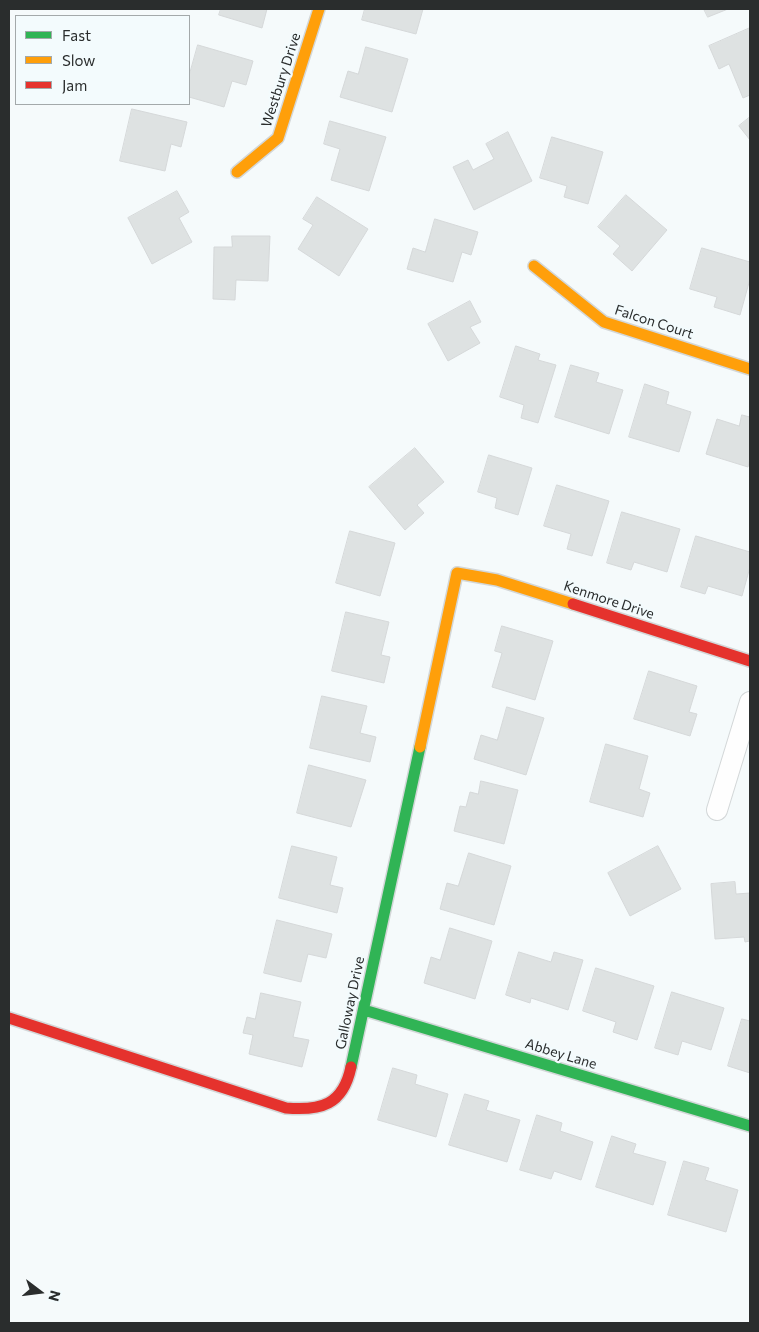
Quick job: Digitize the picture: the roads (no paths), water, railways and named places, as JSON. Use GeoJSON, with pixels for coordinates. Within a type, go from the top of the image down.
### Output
{"type":"FeatureCollection","features":[{"type":"Feature","properties":{"kind":"street","name":"Westbury Drive"},"geometry":{"type":"LineString","coordinates":[[237,172],[278,138],[319,9]]}},
{"type":"Feature","properties":{"kind":"street","name":"Falcon Court"},"geometry":{"type":"LineString","coordinates":[[534,266],[604,322],[750,369]]}},
{"type":"Feature","properties":{"kind":"street","name":"Kenmore Drive"},"geometry":{"type":"LineString","coordinates":[[457,573],[497,580],[750,661]]}},
{"type":"Feature","properties":{"kind":"street","name":"Galloway Drive"},"geometry":{"type":"LineString","coordinates":[[9,1018],[286,1108],[315,1110],[330,1103],[348,1082],[457,573]]}},
{"type":"Feature","properties":{"kind":"street"},"geometry":{"type":"LineString","coordinates":[[718,810],[750,702]]}},
{"type":"Feature","properties":{"kind":"street","name":"Abbey Lane"},"geometry":{"type":"LineString","coordinates":[[364,1010],[750,1126]]}}]}
